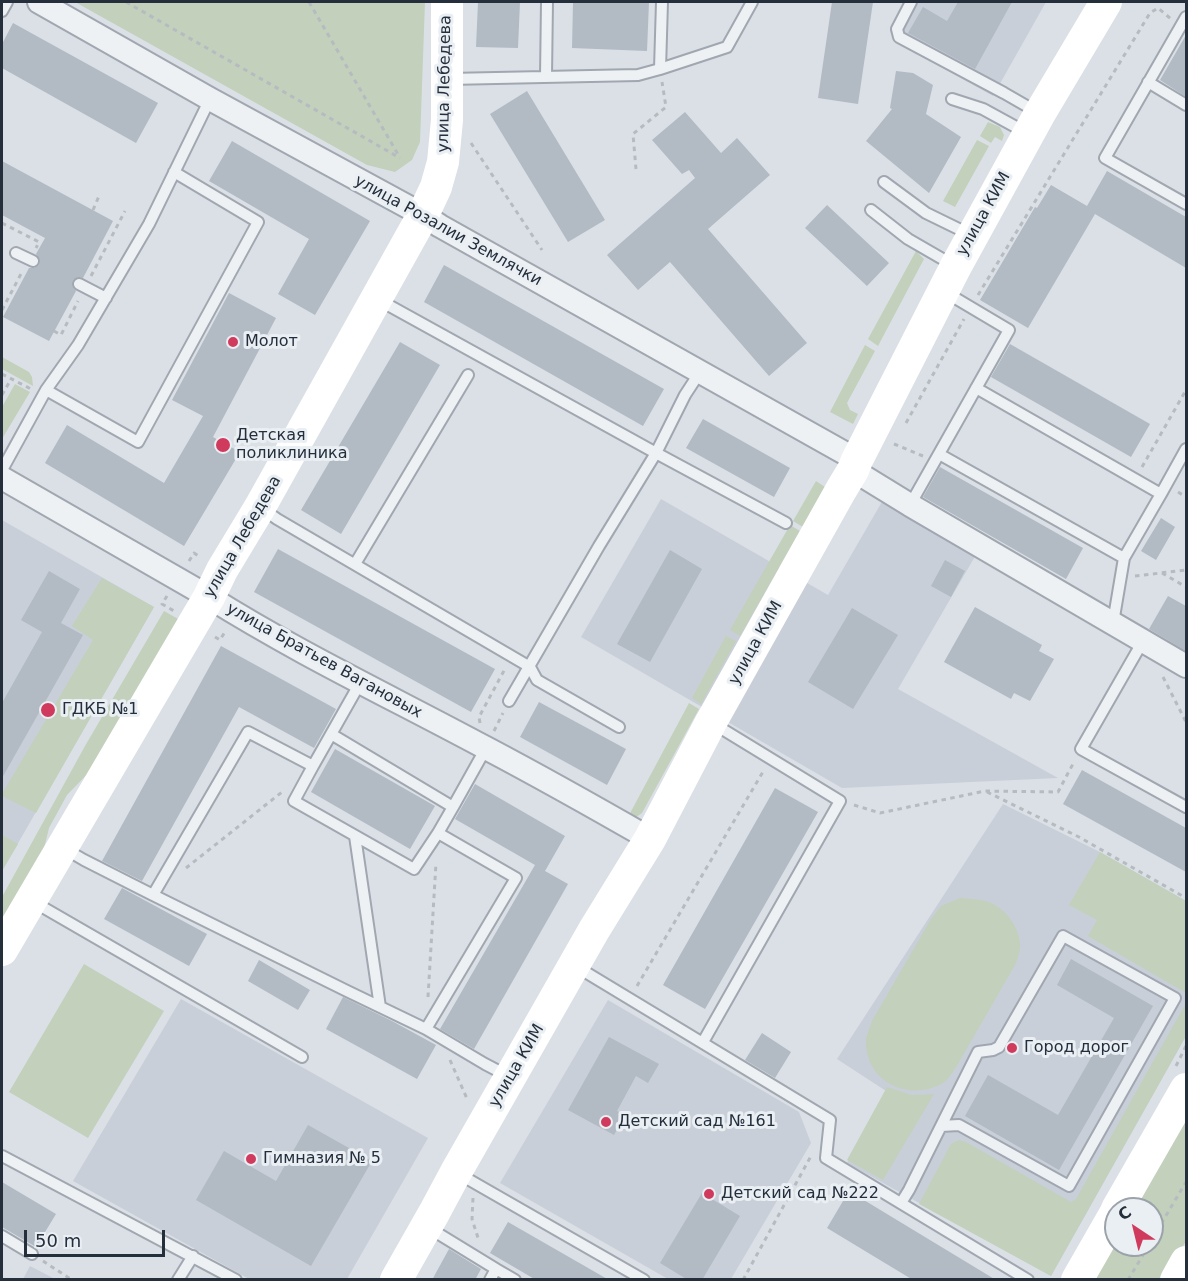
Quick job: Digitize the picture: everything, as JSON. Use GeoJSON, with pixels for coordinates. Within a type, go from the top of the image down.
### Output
{"type":"FeatureCollection","features":[{"type":"Feature","properties":{"kind":"street","name":"улица Розалии Землячки"},"geometry":{"type":"LineString","coordinates":[[39,2],[700,372],[855,465],[910,505],[1186,666]]}},
{"type":"Feature","properties":{"kind":"street","name":"улица Лебедева"},"geometry":{"type":"LineString","coordinates":[[2,950],[209,597],[222,570],[377,299],[436,188],[443,162],[447,120],[447,2]]}},
{"type":"Feature","properties":{"kind":"street","name":"улица КИМ"},"geometry":{"type":"LineString","coordinates":[[396,1280],[427,1226],[464,1177],[510,1077],[594,930],[650,840],[711,722],[855,465],[949,278],[1034,124],[1106,2]]}},
{"type":"Feature","properties":{"kind":"street","name":"улица Братьев Вагановых"},"geometry":{"type":"LineString","coordinates":[[2,478],[236,614],[360,683],[486,748],[650,840]]}},
{"type":"Feature","properties":{"kind":"street"},"geometry":{"type":"LineString","coordinates":[[1124,1197],[1186,1089]]}},
{"type":"Feature","properties":{"kind":"street"},"geometry":{"type":"LineString","coordinates":[[1077,1280],[1104,1233]]}},
{"type":"Feature","properties":{"kind":"street"},"geometry":{"type":"LineString","coordinates":[[1176,1280],[1186,1262]]}},
{"type":"Feature","properties":{"kind":"lane"},"geometry":{"type":"LineString","coordinates":[[2,11],[7,2]]}},
{"type":"Feature","properties":{"kind":"lane"},"geometry":{"type":"LineString","coordinates":[[546,76],[547,2]]}},
{"type":"Feature","properties":{"kind":"lane"},"geometry":{"type":"LineString","coordinates":[[660,69],[662,2]]}},
{"type":"Feature","properties":{"kind":"lane"},"geometry":{"type":"LineString","coordinates":[[447,79],[638,75],[727,47],[752,2]]}},
{"type":"Feature","properties":{"kind":"lane"},"geometry":{"type":"LineString","coordinates":[[911,2],[897,29],[899,37],[1004,93],[1034,124]]}},
{"type":"Feature","properties":{"kind":"lane"},"geometry":{"type":"LineString","coordinates":[[1186,17],[1105,158],[1186,204]]}},
{"type":"Feature","properties":{"kind":"lane"},"geometry":{"type":"LineString","coordinates":[[1148,82],[1186,105]]}},
{"type":"Feature","properties":{"kind":"lane"},"geometry":{"type":"LineString","coordinates":[[2,470],[45,392],[78,345],[149,224],[210,99]]}},
{"type":"Feature","properties":{"kind":"lane"},"geometry":{"type":"LineString","coordinates":[[952,99],[1034,124]]}},
{"type":"Feature","properties":{"kind":"lane"},"geometry":{"type":"LineString","coordinates":[[45,392],[138,442],[258,222],[174,172]]}},
{"type":"Feature","properties":{"kind":"lane"},"geometry":{"type":"LineString","coordinates":[[884,182],[926,213],[972,236]]}},
{"type":"Feature","properties":{"kind":"lane"},"geometry":{"type":"LineString","coordinates":[[871,210],[908,239],[1009,330],[910,505]]}},
{"type":"Feature","properties":{"kind":"lane"},"geometry":{"type":"LineString","coordinates":[[16,252],[33,261]]}},
{"type":"Feature","properties":{"kind":"lane"},"geometry":{"type":"LineString","coordinates":[[79,284],[106,298]]}},
{"type":"Feature","properties":{"kind":"lane"},"geometry":{"type":"LineString","coordinates":[[377,299],[786,522]]}},
{"type":"Feature","properties":{"kind":"lane"},"geometry":{"type":"LineString","coordinates":[[509,701],[656,453],[685,395],[700,372]]}},
{"type":"Feature","properties":{"kind":"lane"},"geometry":{"type":"LineString","coordinates":[[356,564],[468,375]]}},
{"type":"Feature","properties":{"kind":"lane"},"geometry":{"type":"LineString","coordinates":[[976,388],[1161,494]]}},
{"type":"Feature","properties":{"kind":"lane"},"geometry":{"type":"LineString","coordinates":[[1113,623],[1124,558],[1186,449]]}},
{"type":"Feature","properties":{"kind":"lane"},"geometry":{"type":"LineString","coordinates":[[937,458],[1124,558]]}},
{"type":"Feature","properties":{"kind":"lane"},"geometry":{"type":"LineString","coordinates":[[260,507],[530,666],[537,680],[619,727]]}},
{"type":"Feature","properties":{"kind":"lane"},"geometry":{"type":"LineString","coordinates":[[1143,641],[1081,749],[1186,807]]}},
{"type":"Feature","properties":{"kind":"lane"},"geometry":{"type":"LineString","coordinates":[[360,683],[294,801],[414,869],[438,833],[486,748]]}},
{"type":"Feature","properties":{"kind":"lane"},"geometry":{"type":"LineString","coordinates":[[703,1042],[840,801],[711,722]]}},
{"type":"Feature","properties":{"kind":"lane"},"geometry":{"type":"LineString","coordinates":[[153,895],[248,732],[314,766]]}},
{"type":"Feature","properties":{"kind":"lane"},"geometry":{"type":"LineString","coordinates":[[331,734],[453,807]]}},
{"type":"Feature","properties":{"kind":"lane"},"geometry":{"type":"LineString","coordinates":[[426,1029],[516,878],[438,833]]}},
{"type":"Feature","properties":{"kind":"lane"},"geometry":{"type":"LineString","coordinates":[[356,836],[380,1006]]}},
{"type":"Feature","properties":{"kind":"lane"},"geometry":{"type":"LineString","coordinates":[[61,847],[153,895],[426,1029],[510,1077]]}},
{"type":"Feature","properties":{"kind":"lane"},"geometry":{"type":"LineString","coordinates":[[31,900],[302,1057]]}},
{"type":"Feature","properties":{"kind":"lane"},"geometry":{"type":"LineString","coordinates":[[901,1203],[978,1052],[999,1047],[1063,936],[1175,998],[1069,1186],[958,1125],[941,1126]]}},
{"type":"Feature","properties":{"kind":"lane"},"geometry":{"type":"LineString","coordinates":[[574,965],[830,1120],[826,1158],[1028,1280]]}},
{"type":"Feature","properties":{"kind":"lane"},"geometry":{"type":"LineString","coordinates":[[2,1156],[236,1280]]}},
{"type":"Feature","properties":{"kind":"lane"},"geometry":{"type":"LineString","coordinates":[[464,1177],[644,1280]]}},
{"type":"Feature","properties":{"kind":"lane"},"geometry":{"type":"LineString","coordinates":[[427,1226],[515,1280]]}},
{"type":"Feature","properties":{"kind":"lane"},"geometry":{"type":"LineString","coordinates":[[2,1236],[32,1254]]}},
{"type":"Feature","properties":{"kind":"lane"},"geometry":{"type":"LineString","coordinates":[[178,1280],[193,1256]]}},
{"type":"Feature","properties":{"kind":"lane"},"geometry":{"type":"LineString","coordinates":[[490,1280],[496,1269]]}},
{"type":"Feature","properties":{"kind":"path"},"geometry":{"type":"LineString","coordinates":[[126,2],[400,158],[309,2]]}},
{"type":"Feature","properties":{"kind":"path"},"geometry":{"type":"LineString","coordinates":[[636,169],[633,134],[666,108],[660,69]]}},
{"type":"Feature","properties":{"kind":"path"},"geometry":{"type":"LineString","coordinates":[[467,137],[542,250]]}},
{"type":"Feature","properties":{"kind":"path"},"geometry":{"type":"LineString","coordinates":[[93,210],[99,196]]}},
{"type":"Feature","properties":{"kind":"path"},"geometry":{"type":"LineString","coordinates":[[2,374],[45,392]]}},
{"type":"Feature","properties":{"kind":"path"},"geometry":{"type":"LineString","coordinates":[[2,395],[11,379]]}},
{"type":"Feature","properties":{"kind":"path"},"geometry":{"type":"LineString","coordinates":[[1135,479],[1186,390]]}},
{"type":"Feature","properties":{"kind":"path"},"geometry":{"type":"LineString","coordinates":[[894,444],[937,458]]}},
{"type":"Feature","properties":{"kind":"path"},"geometry":{"type":"LineString","coordinates":[[184,567],[194,553],[203,558]]}},
{"type":"Feature","properties":{"kind":"path"},"geometry":{"type":"LineString","coordinates":[[1121,577],[1186,570]]}},
{"type":"Feature","properties":{"kind":"path"},"geometry":{"type":"LineString","coordinates":[[1161,573],[1186,587]]}},
{"type":"Feature","properties":{"kind":"path"},"geometry":{"type":"LineString","coordinates":[[167,596],[162,604],[176,613]]}},
{"type":"Feature","properties":{"kind":"path"},"geometry":{"type":"LineString","coordinates":[[211,634],[220,640],[229,626]]}},
{"type":"Feature","properties":{"kind":"path"},"geometry":{"type":"LineString","coordinates":[[1143,641],[1186,722]]}},
{"type":"Feature","properties":{"kind":"path"},"geometry":{"type":"LineString","coordinates":[[486,748],[479,717],[512,656]]}},
{"type":"Feature","properties":{"kind":"path"},"geometry":{"type":"LineString","coordinates":[[486,748],[509,701]]}},
{"type":"Feature","properties":{"kind":"path"},"geometry":{"type":"LineString","coordinates":[[840,801],[880,813],[985,791],[1058,792],[1081,749]]}},
{"type":"Feature","properties":{"kind":"path"},"geometry":{"type":"LineString","coordinates":[[630,998],[771,758]]}},
{"type":"Feature","properties":{"kind":"path"},"geometry":{"type":"LineString","coordinates":[[153,895],[314,766]]}},
{"type":"Feature","properties":{"kind":"path"},"geometry":{"type":"LineString","coordinates":[[985,791],[1079,837],[1186,898]]}},
{"type":"Feature","properties":{"kind":"path"},"geometry":{"type":"LineString","coordinates":[[426,1029],[438,833]]}},
{"type":"Feature","properties":{"kind":"path"},"geometry":{"type":"LineString","coordinates":[[440,1037],[468,1101]]}},
{"type":"Feature","properties":{"kind":"path"},"geometry":{"type":"LineString","coordinates":[[743,1280],[830,1120]]}},
{"type":"Feature","properties":{"kind":"path"},"geometry":{"type":"LineString","coordinates":[[464,1177],[472,1220],[485,1262]]}},
{"type":"Feature","properties":{"kind":"path"},"geometry":{"type":"LineString","coordinates":[[1164,1219],[1186,1182]]}},
{"type":"Feature","properties":{"kind":"path"},"geometry":{"type":"LineString","coordinates":[[32,1254],[72,1280]]}},
{"type":"Feature","properties":{"kind":"path"},"geometry":{"type":"LineString","coordinates":[[1128,1280],[1142,1257]]}},
{"type":"Feature","properties":{"kind":"shaded area"},"geometry":{"type":"Polygon","coordinates":[[[908,2],[1046,2],[993,96],[896,42],[890,31],[908,2]]]}},
{"type":"Feature","properties":{"kind":"shaded area"},"geometry":{"type":"Polygon","coordinates":[[[661,499],[828,595],[883,500],[977,553],[898,689],[1058,778],[842,788],[581,637],[661,499]]]}},
{"type":"Feature","properties":{"kind":"shaded area","name":"ГДКБ №1"},"geometry":{"type":"Polygon","coordinates":[[[2,520],[154,607],[2,871],[2,520]]]}},
{"type":"Feature","properties":{"kind":"shaded area","name":"Город дорог"},"geometry":{"type":"Polygon","coordinates":[[[1003,804],[1100,852],[1186,901],[1186,1036],[1051,1276],[847,1163],[886,1091],[837,1059],[1003,804]]]}},
{"type":"Feature","properties":{"kind":"shaded area","name":"Гимназия № 5"},"geometry":{"type":"Polygon","coordinates":[[[181,999],[428,1138],[347,1279],[249,1279],[73,1181],[181,999]]]}},
{"type":"Feature","properties":{"kind":"shaded area"},"geometry":{"type":"Polygon","coordinates":[[[608,1000],[799,1112],[811,1143],[731,1279],[668,1279],[500,1183],[608,1000]]]}},
{"type":"Feature","properties":{"kind":"shaded area"},"geometry":{"type":"Polygon","coordinates":[[[30,1266],[55,1279],[23,1279],[30,1266]]]}},
{"type":"Feature","properties":{"kind":"green space"},"geometry":{"type":"Polygon","coordinates":[[[75,2],[425,2],[420,142],[412,160],[395,172],[367,165],[75,2]]]}},
{"type":"Feature","properties":{"kind":"green space"},"geometry":{"type":"Polygon","coordinates":[[[988,122],[1000,127],[1004,135],[1002,141],[995,137],[991,143],[980,136],[988,122]]]}},
{"type":"Feature","properties":{"kind":"green space"},"geometry":{"type":"Polygon","coordinates":[[[977,140],[989,146],[955,207],[943,201],[977,140]]]}},
{"type":"Feature","properties":{"kind":"green space"},"geometry":{"type":"Polygon","coordinates":[[[916,251],[924,259],[878,346],[868,339],[916,251]]]}},
{"type":"Feature","properties":{"kind":"green space"},"geometry":{"type":"Polygon","coordinates":[[[865,345],[875,351],[847,403],[850,410],[858,414],[853,424],[830,412],[865,345]]]}},
{"type":"Feature","properties":{"kind":"green space"},"geometry":{"type":"Polygon","coordinates":[[[2,357],[29,372],[33,386],[2,369],[2,357]]]}},
{"type":"Feature","properties":{"kind":"green space"},"geometry":{"type":"Polygon","coordinates":[[[15,384],[30,392],[2,439],[2,407],[15,384]]]}},
{"type":"Feature","properties":{"kind":"green space"},"geometry":{"type":"Polygon","coordinates":[[[816,481],[825,487],[803,527],[793,521],[816,481]]]}},
{"type":"Feature","properties":{"kind":"green space"},"geometry":{"type":"Polygon","coordinates":[[[790,525],[800,531],[740,636],[730,630],[790,525]]]}},
{"type":"Feature","properties":{"kind":"green space"},"geometry":{"type":"Polygon","coordinates":[[[102,578],[154,607],[36,813],[2,794],[93,640],[72,626],[102,578]]]}},
{"type":"Feature","properties":{"kind":"green space"},"geometry":{"type":"Polygon","coordinates":[[[164,611],[180,620],[99,762],[67,795],[49,828],[41,861],[2,928],[2,897],[85,746],[164,611]]]}},
{"type":"Feature","properties":{"kind":"green space"},"geometry":{"type":"Polygon","coordinates":[[[726,636],[736,641],[701,704],[692,698],[726,636]]]}},
{"type":"Feature","properties":{"kind":"green space"},"geometry":{"type":"Polygon","coordinates":[[[689,703],[699,709],[642,813],[635,818],[628,817],[689,703]]]}},
{"type":"Feature","properties":{"kind":"green space"},"geometry":{"type":"Polygon","coordinates":[[[2,835],[18,844],[2,871],[2,835]]]}},
{"type":"Feature","properties":{"kind":"green space"},"geometry":{"type":"Polygon","coordinates":[[[1100,852],[1186,901],[1186,993],[1088,936],[1097,920],[1069,905],[1100,852]]]}},
{"type":"Feature","properties":{"kind":"green space"},"geometry":{"type":"Polygon","coordinates":[[[960,898],[985,901],[1004,911],[1016,928],[1020,941],[1018,956],[1015,965],[948,1079],[930,1089],[903,1089],[880,1077],[872,1066],[867,1054],[867,1035],[872,1021],[931,919],[941,906],[960,898]]]}},
{"type":"Feature","properties":{"kind":"green space"},"geometry":{"type":"Polygon","coordinates":[[[84,964],[164,1011],[88,1138],[9,1092],[84,964]]]}},
{"type":"Feature","properties":{"kind":"green space"},"geometry":{"type":"Polygon","coordinates":[[[1186,1003],[1186,1036],[1051,1276],[919,1204],[951,1144],[959,1140],[1071,1202],[1076,1199],[1186,1003]]]}},
{"type":"Feature","properties":{"kind":"green space"},"geometry":{"type":"Polygon","coordinates":[[[887,1087],[912,1095],[934,1094],[883,1180],[847,1160],[887,1087]]]}},
{"type":"Feature","properties":{"kind":"green space"},"geometry":{"type":"Polygon","coordinates":[[[1186,1119],[1186,1241],[1164,1279],[1093,1280],[1106,1257],[1164,1257],[1164,1197],[1141,1197],[1186,1119]]]}},
{"type":"Feature","properties":{"kind":"building"},"geometry":{"type":"Polygon","coordinates":[[[478,2],[520,2],[518,48],[476,47],[478,2]]]}},
{"type":"Feature","properties":{"kind":"building"},"geometry":{"type":"Polygon","coordinates":[[[573,2],[649,2],[647,51],[572,48],[573,2]]]}},
{"type":"Feature","properties":{"kind":"building"},"geometry":{"type":"Polygon","coordinates":[[[832,2],[873,2],[858,104],[818,98],[832,2]]]}},
{"type":"Feature","properties":{"kind":"building"},"geometry":{"type":"Polygon","coordinates":[[[958,2],[1012,2],[975,69],[908,33],[923,7],[947,21],[958,2]]]}},
{"type":"Feature","properties":{"kind":"building"},"geometry":{"type":"Polygon","coordinates":[[[13,23],[158,103],[136,143],[2,68],[2,44],[13,23]]]}},
{"type":"Feature","properties":{"kind":"building"},"geometry":{"type":"Polygon","coordinates":[[[1186,35],[1186,97],[1160,80],[1186,35]]]}},
{"type":"Feature","properties":{"kind":"building"},"geometry":{"type":"Polygon","coordinates":[[[896,71],[913,73],[933,85],[926,114],[961,137],[929,193],[866,141],[892,109],[890,108],[896,71]]]}},
{"type":"Feature","properties":{"kind":"building"},"geometry":{"type":"Polygon","coordinates":[[[527,91],[605,220],[568,242],[490,114],[527,91]]]}},
{"type":"Feature","properties":{"kind":"building"},"geometry":{"type":"Polygon","coordinates":[[[685,112],[721,153],[737,138],[770,175],[708,229],[807,343],[769,376],[670,262],[638,290],[607,255],[695,178],[689,170],[682,174],[652,140],[685,112]]]}},
{"type":"Feature","properties":{"kind":"building"},"geometry":{"type":"Polygon","coordinates":[[[232,141],[370,221],[315,315],[278,294],[309,239],[209,181],[232,141]]]}},
{"type":"Feature","properties":{"kind":"building"},"geometry":{"type":"Polygon","coordinates":[[[2,161],[113,221],[83,278],[78,277],[73,280],[72,285],[76,291],[49,341],[3,317],[29,268],[39,265],[40,260],[36,254],[45,238],[2,215],[2,161]]]}},
{"type":"Feature","properties":{"kind":"building"},"geometry":{"type":"Polygon","coordinates":[[[1107,171],[1186,217],[1186,268],[1095,214],[1028,328],[980,300],[1035,207],[1037,208],[1051,185],[1087,206],[1107,171]]]}},
{"type":"Feature","properties":{"kind":"building"},"geometry":{"type":"Polygon","coordinates":[[[827,205],[889,263],[867,286],[805,228],[827,205]]]}},
{"type":"Feature","properties":{"kind":"building"},"geometry":{"type":"Polygon","coordinates":[[[444,265],[664,389],[643,426],[424,302],[444,265]]]}},
{"type":"Feature","properties":{"kind":"building"},"geometry":{"type":"Polygon","coordinates":[[[229,293],[276,318],[213,437],[240,452],[184,546],[45,463],[67,425],[164,483],[203,416],[172,400],[229,293]]]}},
{"type":"Feature","properties":{"kind":"building"},"geometry":{"type":"Polygon","coordinates":[[[400,342],[440,365],[341,534],[301,510],[400,342]]]}},
{"type":"Feature","properties":{"kind":"building"},"geometry":{"type":"Polygon","coordinates":[[[1010,344],[1150,424],[1131,457],[991,377],[1010,344]]]}},
{"type":"Feature","properties":{"kind":"building"},"geometry":{"type":"Polygon","coordinates":[[[703,419],[790,468],[774,497],[686,448],[703,419]]]}},
{"type":"Feature","properties":{"kind":"building"},"geometry":{"type":"Polygon","coordinates":[[[940,467],[1083,548],[1066,579],[923,497],[940,467]]]}},
{"type":"Feature","properties":{"kind":"building"},"geometry":{"type":"Polygon","coordinates":[[[1161,518],[1175,527],[1156,560],[1141,551],[1161,518]]]}},
{"type":"Feature","properties":{"kind":"building"},"geometry":{"type":"Polygon","coordinates":[[[278,549],[495,669],[471,712],[254,592],[278,549]]]}},
{"type":"Feature","properties":{"kind":"building"},"geometry":{"type":"Polygon","coordinates":[[[670,550],[702,569],[650,662],[617,644],[670,550]]]}},
{"type":"Feature","properties":{"kind":"building"},"geometry":{"type":"Polygon","coordinates":[[[945,560],[965,571],[951,597],[931,586],[945,560]]]}},
{"type":"Feature","properties":{"kind":"building"},"geometry":{"type":"Polygon","coordinates":[[[49,571],[80,589],[61,623],[83,635],[2,778],[2,703],[42,632],[21,620],[49,571]]]}},
{"type":"Feature","properties":{"kind":"building"},"geometry":{"type":"Polygon","coordinates":[[[1168,596],[1186,606],[1186,651],[1149,629],[1168,596]]]}},
{"type":"Feature","properties":{"kind":"building"},"geometry":{"type":"Polygon","coordinates":[[[975,607],[1042,645],[1039,651],[1054,659],[1030,701],[1014,693],[1011,699],[944,662],[975,607]]]}},
{"type":"Feature","properties":{"kind":"building"},"geometry":{"type":"Polygon","coordinates":[[[852,608],[898,635],[853,709],[808,682],[852,608]]]}},
{"type":"Feature","properties":{"kind":"building"},"geometry":{"type":"Polygon","coordinates":[[[221,646],[336,709],[314,748],[239,707],[142,881],[102,861],[221,646]]]}},
{"type":"Feature","properties":{"kind":"building"},"geometry":{"type":"Polygon","coordinates":[[[539,702],[626,749],[607,785],[520,737],[539,702]]]}},
{"type":"Feature","properties":{"kind":"building"},"geometry":{"type":"Polygon","coordinates":[[[335,749],[435,806],[410,849],[311,792],[335,749]]]}},
{"type":"Feature","properties":{"kind":"building"},"geometry":{"type":"Polygon","coordinates":[[[1082,770],[1186,828],[1186,872],[1063,804],[1082,770]]]}},
{"type":"Feature","properties":{"kind":"building"},"geometry":{"type":"Polygon","coordinates":[[[475,784],[565,836],[545,871],[568,884],[474,1049],[440,1029],[535,865],[455,819],[475,784]]]}},
{"type":"Feature","properties":{"kind":"building"},"geometry":{"type":"Polygon","coordinates":[[[775,788],[818,812],[705,1009],[663,985],[775,788]]]}},
{"type":"Feature","properties":{"kind":"building"},"geometry":{"type":"Polygon","coordinates":[[[122,888],[207,934],[189,966],[104,919],[122,888]]]}},
{"type":"Feature","properties":{"kind":"building"},"geometry":{"type":"Polygon","coordinates":[[[1071,959],[1153,1006],[1059,1170],[965,1116],[988,1075],[1058,1115],[1114,1018],[1057,985],[1071,959]]]}},
{"type":"Feature","properties":{"kind":"building"},"geometry":{"type":"Polygon","coordinates":[[[259,960],[310,990],[298,1010],[248,981],[259,960]]]}},
{"type":"Feature","properties":{"kind":"building"},"geometry":{"type":"Polygon","coordinates":[[[343,997],[436,1045],[417,1079],[326,1029],[343,997]]]}},
{"type":"Feature","properties":{"kind":"building"},"geometry":{"type":"Polygon","coordinates":[[[762,1033],[791,1052],[775,1078],[745,1060],[762,1033]]]}},
{"type":"Feature","properties":{"kind":"building"},"geometry":{"type":"Polygon","coordinates":[[[609,1037],[659,1064],[648,1083],[636,1076],[617,1111],[625,1115],[614,1135],[568,1110],[609,1037]]]}},
{"type":"Feature","properties":{"kind":"building"},"geometry":{"type":"Polygon","coordinates":[[[308,1125],[372,1161],[311,1266],[196,1200],[224,1151],[276,1181],[308,1125]]]}},
{"type":"Feature","properties":{"kind":"building"},"geometry":{"type":"Polygon","coordinates":[[[2,1182],[56,1214],[36,1247],[2,1227],[2,1182]]]}},
{"type":"Feature","properties":{"kind":"building"},"geometry":{"type":"Polygon","coordinates":[[[849,1191],[996,1280],[913,1280],[827,1228],[849,1191]]]}},
{"type":"Feature","properties":{"kind":"building"},"geometry":{"type":"Polygon","coordinates":[[[702,1193],[740,1216],[702,1280],[688,1280],[660,1263],[702,1193]]]}},
{"type":"Feature","properties":{"kind":"building"},"geometry":{"type":"Polygon","coordinates":[[[508,1222],[609,1280],[536,1280],[490,1253],[508,1222]]]}},
{"type":"Feature","properties":{"kind":"building"},"geometry":{"type":"Polygon","coordinates":[[[449,1249],[481,1269],[475,1280],[432,1280],[449,1249]]]}},
{"type":"Feature","properties":{"kind":"place","name":"Молот"},"geometry":{"type":"Point","coordinates":[233,342]}},
{"type":"Feature","properties":{"kind":"place","name":"Детская поликлиника"},"geometry":{"type":"Point","coordinates":[223,445]}},
{"type":"Feature","properties":{"kind":"place","name":"ГДКБ №1"},"geometry":{"type":"Point","coordinates":[48,710]}},
{"type":"Feature","properties":{"kind":"place","name":"Город дорог"},"geometry":{"type":"Point","coordinates":[1012,1048]}},
{"type":"Feature","properties":{"kind":"place","name":"Детский сад №161"},"geometry":{"type":"Point","coordinates":[606,1122]}},
{"type":"Feature","properties":{"kind":"place","name":"Гимназия № 5"},"geometry":{"type":"Point","coordinates":[251,1159]}},
{"type":"Feature","properties":{"kind":"place","name":"Детский сад №222"},"geometry":{"type":"Point","coordinates":[709,1194]}}]}
